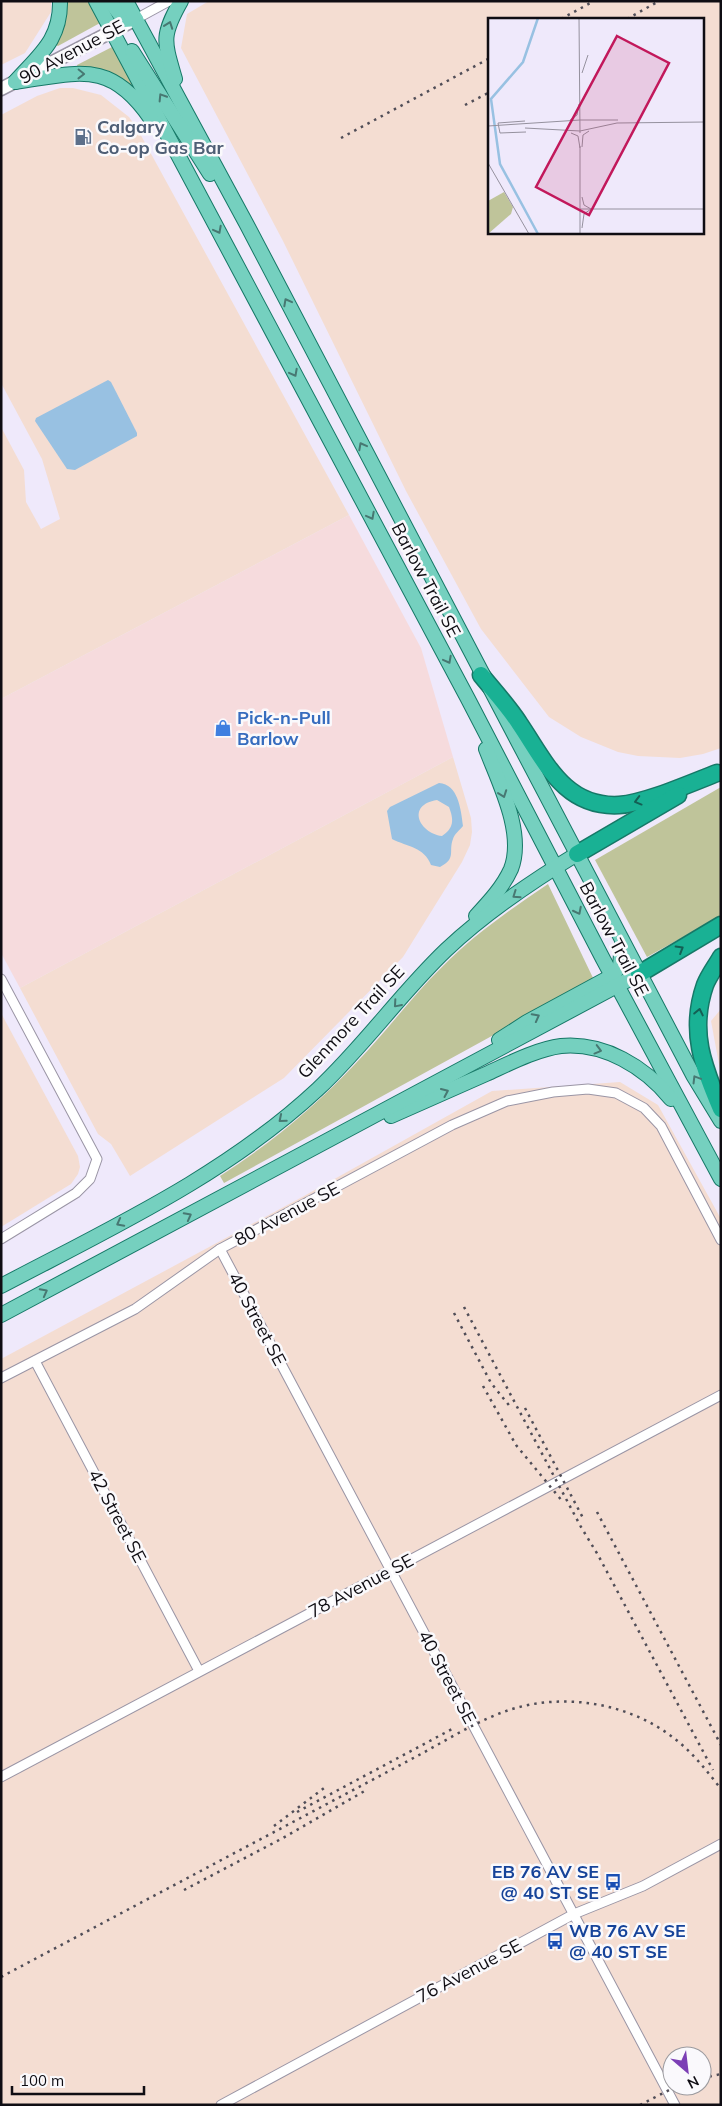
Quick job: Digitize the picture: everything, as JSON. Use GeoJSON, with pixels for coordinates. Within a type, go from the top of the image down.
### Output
{"type":"FeatureCollection","features":[{"type":"Feature","properties":{"kind":"highway"},"geometry":{"type":"LineString","coordinates":[[481,675],[518,721],[560,784],[574,794],[589,801],[604,805],[621,805],[719,772]]}},
{"type":"Feature","properties":{"kind":"highway","name":"Glenmore Trail SE"},"geometry":{"type":"LineString","coordinates":[[577,854],[719,772]]}},
{"type":"Feature","properties":{"kind":"highway"},"geometry":{"type":"LineString","coordinates":[[639,974],[721,925]]}},
{"type":"Feature","properties":{"kind":"highway"},"geometry":{"type":"LineString","coordinates":[[721,957],[706,983],[697,1018],[697,1034],[704,1069],[721,1109]]}},
{"type":"Feature","properties":{"kind":"main road"},"geometry":{"type":"LineString","coordinates":[[15,82],[54,39],[60,12],[60,1]]}},
{"type":"Feature","properties":{"kind":"main road","name":"Barlow Trail SE"},"geometry":{"type":"LineString","coordinates":[[96,1],[721,1179]]}},
{"type":"Feature","properties":{"kind":"main road"},"geometry":{"type":"LineString","coordinates":[[110,1],[124,20],[136,19]]}},
{"type":"Feature","properties":{"kind":"main road","name":"Barlow Trail SE"},"geometry":{"type":"LineString","coordinates":[[126,1],[247,225],[622,942],[693,1074],[721,1121]]}},
{"type":"Feature","properties":{"kind":"main road"},"geometry":{"type":"LineString","coordinates":[[181,1],[166,31],[166,45],[175,77],[192,122]]}},
{"type":"Feature","properties":{"kind":"main road"},"geometry":{"type":"LineString","coordinates":[[112,31],[129,45],[233,211],[247,225]]}},
{"type":"Feature","properties":{"kind":"main road"},"geometry":{"type":"LineString","coordinates":[[15,82],[78,73],[103,77],[126,88],[138,101],[195,187]]}},
{"type":"Feature","properties":{"kind":"main road"},"geometry":{"type":"LineString","coordinates":[[445,951],[493,898],[510,869],[514,854],[515,837],[512,820],[468,699]]}},
{"type":"Feature","properties":{"kind":"main road","name":"Glenmore Trail SE"},"geometry":{"type":"LineString","coordinates":[[1,1286],[159,1203],[223,1164],[269,1130],[318,1089],[374,1031],[445,951],[475,924],[577,854]]}},
{"type":"Feature","properties":{"kind":"main road"},"geometry":{"type":"LineString","coordinates":[[615,981],[620,966],[622,942]]}},
{"type":"Feature","properties":{"kind":"main road"},"geometry":{"type":"LineString","coordinates":[[1,1315],[436,1082],[526,1022],[615,981],[639,974]]}},
{"type":"Feature","properties":{"kind":"main road"},"geometry":{"type":"LineString","coordinates":[[335,1137],[374,1124],[521,1058],[561,1046],[589,1048],[609,1053],[628,1061],[655,1080],[697,1134]]}},
{"type":"Feature","properties":{"kind":"street","name":"90 Avenue SE"},"geometry":{"type":"LineString","coordinates":[[1,89],[169,1]]}},
{"type":"Feature","properties":{"kind":"street"},"geometry":{"type":"LineString","coordinates":[[1,979],[97,1159],[90,1179],[76,1192],[1,1239]]}},
{"type":"Feature","properties":{"kind":"street","name":"80 Avenue SE"},"geometry":{"type":"LineString","coordinates":[[1,1378],[135,1308],[220,1249],[452,1125],[507,1101],[552,1092],[588,1089],[616,1093],[644,1108],[661,1126],[721,1240]]}},
{"type":"Feature","properties":{"kind":"street","name":"40 Street SE"},"geometry":{"type":"LineString","coordinates":[[220,1249],[675,2105]]}},
{"type":"Feature","properties":{"kind":"street","name":"42 Street SE"},"geometry":{"type":"LineString","coordinates":[[35,1361],[199,1671]]}},
{"type":"Feature","properties":{"kind":"street","name":"78 Avenue SE"},"geometry":{"type":"LineString","coordinates":[[1,1777],[721,1395]]}},
{"type":"Feature","properties":{"kind":"street","name":"76 Avenue SE"},"geometry":{"type":"LineString","coordinates":[[221,2105],[574,1914],[643,1886],[721,1844]]}},
{"type":"Feature","properties":{"kind":"shaded area"},"geometry":{"type":"Polygon","coordinates":[[[1,1],[51,1],[51,12],[25,53],[1,65],[1,1]]]}},
{"type":"Feature","properties":{"kind":"shaded area"},"geometry":{"type":"Polygon","coordinates":[[[209,1],[721,1],[721,748],[703,754],[680,758],[638,756],[618,752],[581,737],[549,717],[481,629],[406,491],[283,241],[181,48],[187,14],[209,1]]]}},
{"type":"Feature","properties":{"kind":"shaded area"},"geometry":{"type":"Polygon","coordinates":[[[60,88],[73,88],[101,95],[129,117],[138,130],[349,515],[1,699],[1,427],[24,470],[26,502],[41,529],[60,519],[42,459],[1,383],[1,115],[37,96],[60,88]]]}},
{"type":"Feature","properties":{"kind":"shaded area","name":"Pick-n-Pull Barlow"},"geometry":{"type":"Polygon","coordinates":[[[349,515],[421,648],[453,757],[20,988],[1,953],[1,699],[349,515]]]}},
{"type":"Feature","properties":{"kind":"shaded area"},"geometry":{"type":"Polygon","coordinates":[[[453,757],[471,818],[472,832],[470,845],[462,862],[403,957],[284,1078],[130,1176],[111,1144],[98,1134],[20,988],[453,757]]]}},
{"type":"Feature","properties":{"kind":"shaded area"},"geometry":{"type":"Polygon","coordinates":[[[721,1009],[721,1075],[711,1021],[721,1009]]]}},
{"type":"Feature","properties":{"kind":"shaded area"},"geometry":{"type":"Polygon","coordinates":[[[1,1013],[78,1156],[80,1167],[78,1174],[71,1184],[1,1227],[1,1013]]]}},
{"type":"Feature","properties":{"kind":"shaded area"},"geometry":{"type":"Polygon","coordinates":[[[620,1082],[658,1105],[721,1219],[721,2105],[1,2105],[1,1359],[304,1196],[492,1091],[620,1082]]]}},
{"type":"Feature","properties":{"kind":"green space"},"geometry":{"type":"Polygon","coordinates":[[[66,1],[88,1],[100,23],[58,46],[54,44],[66,1]]]}},
{"type":"Feature","properties":{"kind":"green space"},"geometry":{"type":"Polygon","coordinates":[[[112,47],[134,86],[130,88],[78,70],[77,65],[112,47]]]}},
{"type":"Feature","properties":{"kind":"green space"},"geometry":{"type":"Polygon","coordinates":[[[721,787],[721,916],[647,957],[595,860],[721,787]]]}},
{"type":"Feature","properties":{"kind":"green space"},"geometry":{"type":"Polygon","coordinates":[[[548,884],[594,980],[224,1183],[220,1176],[292,1124],[325,1094],[368,1050],[421,989],[455,954],[494,922],[548,884]]]}},
{"type":"Feature","properties":{"kind":"water"},"geometry":{"type":"Polygon","coordinates":[[[108,380],[111,382],[137,436],[75,470],[67,469],[35,421],[36,418],[108,380]]]}},
{"type":"Feature","properties":{"kind":"water"},"geometry":{"type":"Polygon","coordinates":[[[439,783],[445,784],[450,788],[457,799],[463,826],[454,837],[448,861],[440,867],[431,865],[420,851],[392,839],[387,811],[390,807],[439,783]],[[437,800],[421,807],[419,819],[422,825],[434,834],[442,836],[449,830],[452,823],[449,807],[437,800]]]}},
{"type":"Feature","properties":{"kind":"railway"},"geometry":{"type":"LineString","coordinates":[[563,18],[594,1]]}},
{"type":"Feature","properties":{"kind":"railway"},"geometry":{"type":"LineString","coordinates":[[629,18],[659,1]]}},
{"type":"Feature","properties":{"kind":"railway"},"geometry":{"type":"LineString","coordinates":[[341,138],[488,59]]}},
{"type":"Feature","properties":{"kind":"railway"},"geometry":{"type":"LineString","coordinates":[[465,105],[488,93]]}},
{"type":"Feature","properties":{"kind":"railway"},"geometry":{"type":"LineString","coordinates":[[464,1307],[713,1770]]}},
{"type":"Feature","properties":{"kind":"railway"},"geometry":{"type":"LineString","coordinates":[[454,1313],[491,1383],[512,1409]]}},
{"type":"Feature","properties":{"kind":"railway"},"geometry":{"type":"LineString","coordinates":[[483,1386],[516,1445],[563,1502]]}},
{"type":"Feature","properties":{"kind":"railway"},"geometry":{"type":"LineString","coordinates":[[525,1408],[583,1518]]}},
{"type":"Feature","properties":{"kind":"railway"},"geometry":{"type":"LineString","coordinates":[[597,1512],[721,1745]]}},
{"type":"Feature","properties":{"kind":"railway"},"geometry":{"type":"LineString","coordinates":[[1,1977],[465,1730],[509,1710],[552,1702],[596,1704],[617,1709],[657,1727],[682,1744],[700,1762],[721,1789]]}},
{"type":"Feature","properties":{"kind":"railway"},"geometry":{"type":"LineString","coordinates":[[297,1812],[454,1728]]}},
{"type":"Feature","properties":{"kind":"railway"},"geometry":{"type":"LineString","coordinates":[[274,1826],[324,1788]]}},
{"type":"Feature","properties":{"kind":"railway"},"geometry":{"type":"LineString","coordinates":[[184,1890],[283,1838],[368,1789]]}},
{"type":"Feature","properties":{"kind":"railway"},"geometry":{"type":"LineString","coordinates":[[712,2076],[721,2074]]}},
{"type":"Feature","properties":{"kind":"railway"},"geometry":{"type":"LineString","coordinates":[[640,2105],[662,2094]]}},
{"type":"Feature","properties":{"kind":"place","name":"Calgary Co-op Gas Bar"},"geometry":{"type":"Point","coordinates":[83,137]}},
{"type":"Feature","properties":{"kind":"place","name":"Pick-n-Pull Barlow"},"geometry":{"type":"Point","coordinates":[223,728]}},
{"type":"Feature","properties":{"kind":"place","name":"EB 76 AV SE @ 40 ST SE"},"geometry":{"type":"Point","coordinates":[613,1882]}},
{"type":"Feature","properties":{"kind":"place","name":"WB 76 AV SE @ 40 ST SE"},"geometry":{"type":"Point","coordinates":[555,1941]}}]}
